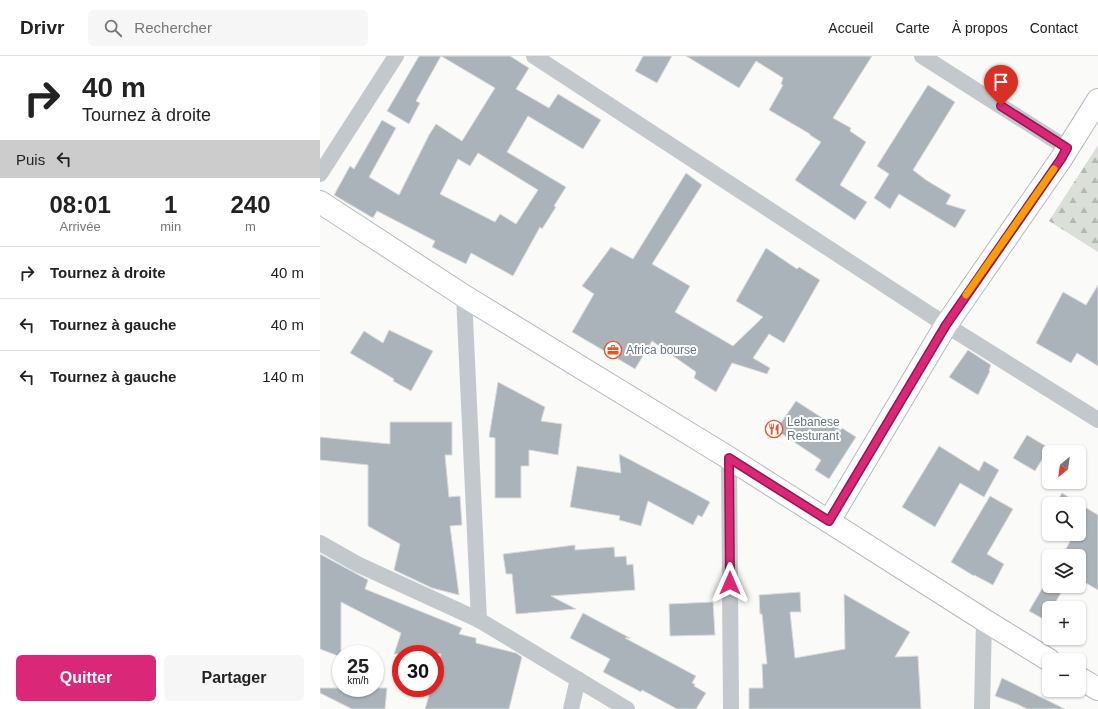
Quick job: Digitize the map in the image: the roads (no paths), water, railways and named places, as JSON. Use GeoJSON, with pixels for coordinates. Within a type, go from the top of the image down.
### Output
{"type":"FeatureCollection","features":[{"type":"Feature","properties":{"kind":"street"},"geometry":{"type":"LineString","coordinates":[[320,174],[396,56]]}},
{"type":"Feature","properties":{"kind":"street"},"geometry":{"type":"LineString","coordinates":[[534,56],[946,325],[1098,420]]}},
{"type":"Feature","properties":{"kind":"street"},"geometry":{"type":"LineString","coordinates":[[922,56],[1067,148]]}},
{"type":"Feature","properties":{"kind":"street"},"geometry":{"type":"LineString","coordinates":[[829,521],[946,325],[1061,159],[1098,100]]}},
{"type":"Feature","properties":{"kind":"street"},"geometry":{"type":"LineString","coordinates":[[320,202],[464,296],[729,458],[1042,656]]}},
{"type":"Feature","properties":{"kind":"street"},"geometry":{"type":"LineString","coordinates":[[464,296],[479,620]]}},
{"type":"Feature","properties":{"kind":"street"},"geometry":{"type":"LineString","coordinates":[[729,458],[730,709]]}},
{"type":"Feature","properties":{"kind":"street"},"geometry":{"type":"LineString","coordinates":[[320,544],[357,564],[479,620],[627,709]]}},
{"type":"Feature","properties":{"kind":"street"},"geometry":{"type":"LineString","coordinates":[[982,709],[984,620]]}},
{"type":"Feature","properties":{"kind":"street"},"geometry":{"type":"LineString","coordinates":[[572,709],[578,679]]}},
{"type":"Feature","properties":{"kind":"street"},"geometry":{"type":"LineString","coordinates":[[1086,682],[1098,689]]}},
{"type":"Feature","properties":{"kind":"place","name":"Africa bourse"},"geometry":{"type":"Point","coordinates":[613,350]}},
{"type":"Feature","properties":{"kind":"place","name":"Lebanese Resturant"},"geometry":{"type":"Point","coordinates":[774,429]}}]}
